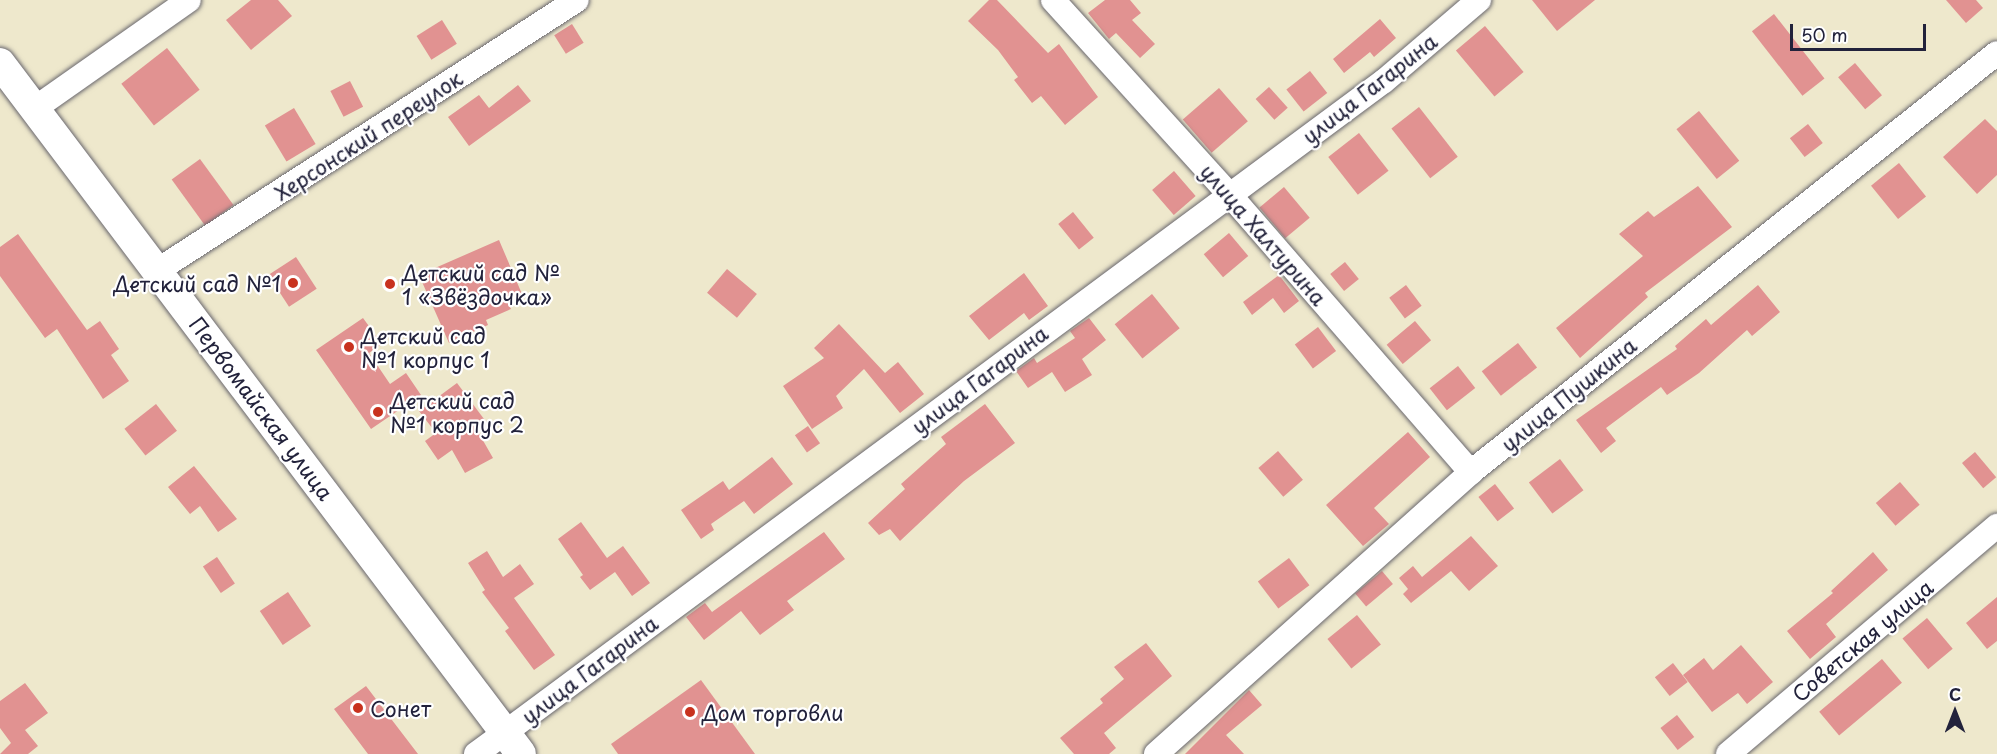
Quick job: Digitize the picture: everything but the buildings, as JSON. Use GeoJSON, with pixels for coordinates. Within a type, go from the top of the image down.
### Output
{"type":"FeatureCollection","features":[{"type":"Feature","properties":{"kind":"main road","name":"Первомайская улица"},"geometry":{"type":"LineString","coordinates":[[2,69],[158,270],[513,743]]}},
{"type":"Feature","properties":{"kind":"street"},"geometry":{"type":"LineString","coordinates":[[34,109],[189,0]]}},
{"type":"Feature","properties":{"kind":"street","name":"Херсонский переулок"},"geometry":{"type":"LineString","coordinates":[[158,270],[577,0]]}},
{"type":"Feature","properties":{"kind":"street","name":"улица Халтурина"},"geometry":{"type":"LineString","coordinates":[[1053,0],[1229,194],[1471,472]]}},
{"type":"Feature","properties":{"kind":"street","name":"улица Гагарина"},"geometry":{"type":"LineString","coordinates":[[476,754],[513,743],[1229,194],[1384,81],[1479,0]]}},
{"type":"Feature","properties":{"kind":"street","name":"улица Пушкина"},"geometry":{"type":"LineString","coordinates":[[1156,754],[1471,472],[1997,53]]}},
{"type":"Feature","properties":{"kind":"street","name":"Советская улица"},"geometry":{"type":"LineString","coordinates":[[1728,754],[1997,526]]}},
{"type":"Feature","properties":{"kind":"place","name":"Детский сад №1"},"geometry":{"type":"Point","coordinates":[293,283]}},
{"type":"Feature","properties":{"kind":"place","name":"Детский сад № 1 «Звёздочка»"},"geometry":{"type":"Point","coordinates":[390,284]}},
{"type":"Feature","properties":{"kind":"place","name":"Детский сад №1 корпус 1"},"geometry":{"type":"Point","coordinates":[349,347]}},
{"type":"Feature","properties":{"kind":"place","name":"Детский сад №1 корпус 2"},"geometry":{"type":"Point","coordinates":[378,412]}},
{"type":"Feature","properties":{"kind":"place","name":"Сонет"},"geometry":{"type":"Point","coordinates":[358,708]}},
{"type":"Feature","properties":{"kind":"place","name":"Дом торговли"},"geometry":{"type":"Point","coordinates":[690,712]}}]}
